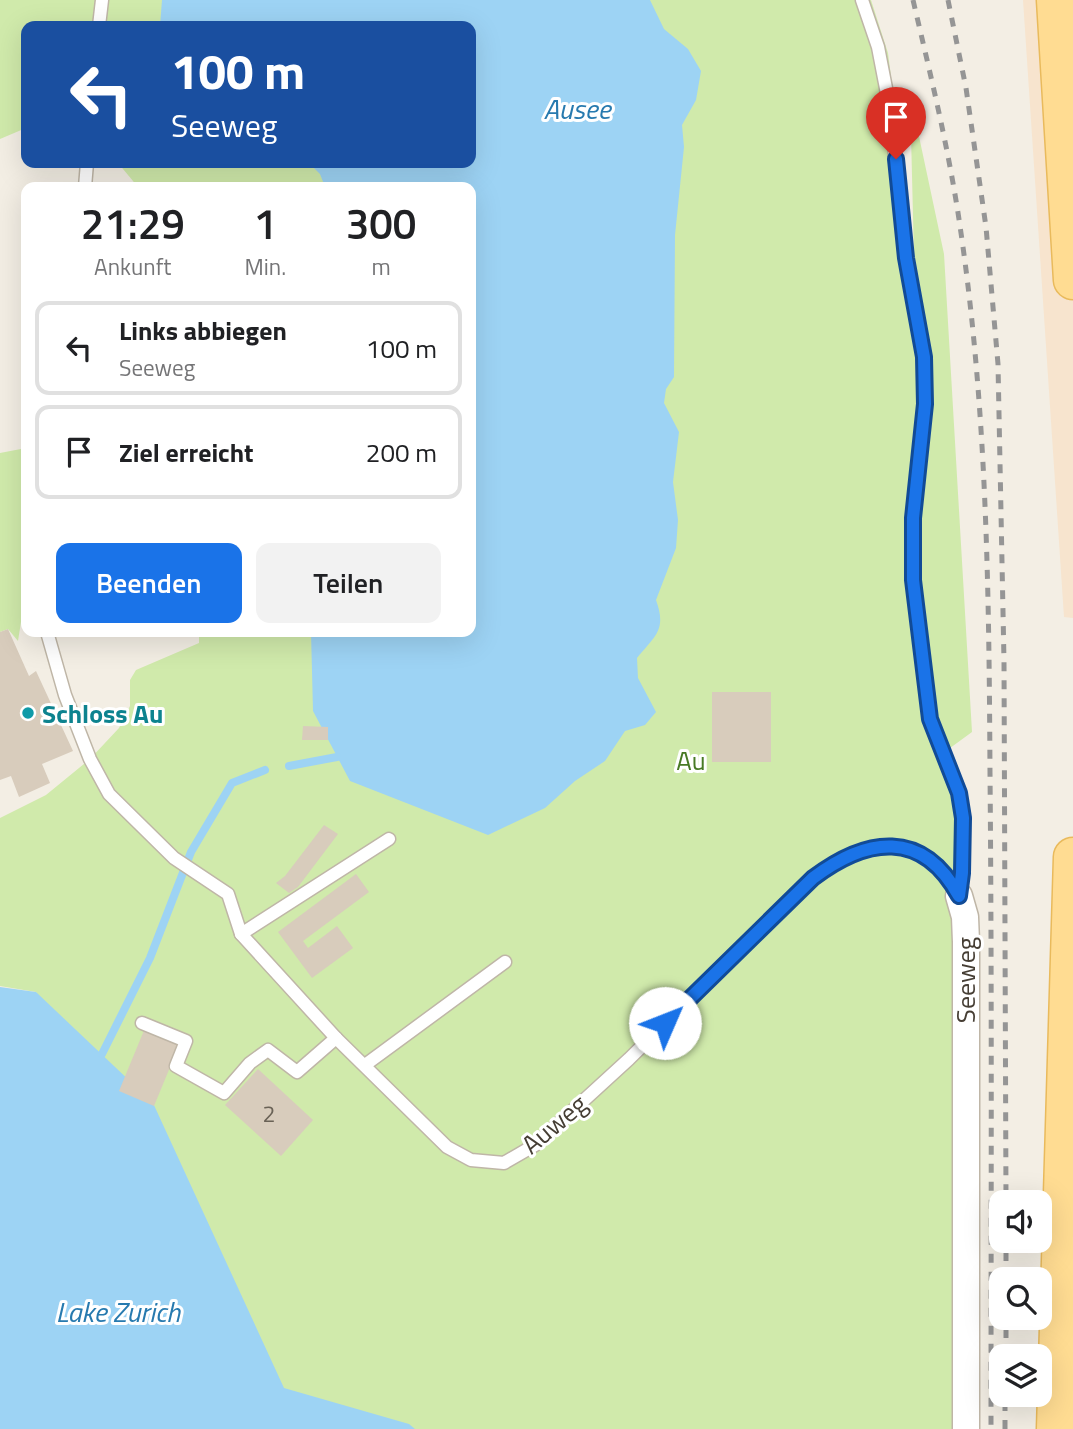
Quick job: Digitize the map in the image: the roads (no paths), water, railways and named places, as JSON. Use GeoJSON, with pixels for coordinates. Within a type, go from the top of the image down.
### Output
{"type":"FeatureCollection","features":[{"type":"Feature","properties":{"kind":"main road"},"geometry":{"type":"LineString","coordinates":[[1056,0],[1073,280]]}},
{"type":"Feature","properties":{"kind":"main road"},"geometry":{"type":"LineString","coordinates":[[1056,1429],[1070,1068],[1073,857]]}},
{"type":"Feature","properties":{"kind":"street","name":"Seeweg"},"geometry":{"type":"LineString","coordinates":[[959,896],[965,917],[966,942],[966,1429]]}},
{"type":"Feature","properties":{"kind":"lane"},"geometry":{"type":"LineString","coordinates":[[100,21],[102,0]]}},
{"type":"Feature","properties":{"kind":"lane","name":"Seeweg"},"geometry":{"type":"LineString","coordinates":[[862,0],[878,47],[890,109],[906,258],[924,357],[925,404],[913,518],[913,580],[930,719],[959,793],[963,818],[959,896]]}},
{"type":"Feature","properties":{"kind":"lane","name":"Auweg"},"geometry":{"type":"LineString","coordinates":[[48,637],[65,695],[90,759],[109,794],[174,858],[228,894],[241,934],[336,1038],[447,1147],[471,1160],[504,1163],[535,1145],[629,1059],[813,878],[835,861],[868,848],[899,847],[934,863],[950,879],[959,896]]}},
{"type":"Feature","properties":{"kind":"lane"},"geometry":{"type":"LineString","coordinates":[[241,934],[389,839]]}},
{"type":"Feature","properties":{"kind":"lane"},"geometry":{"type":"LineString","coordinates":[[365,1065],[505,962]]}},
{"type":"Feature","properties":{"kind":"lane"},"geometry":{"type":"LineString","coordinates":[[142,1023],[186,1041],[176,1066],[223,1093],[250,1063],[268,1050],[297,1072],[336,1038]]}},
{"type":"Feature","properties":{"kind":"water","name":"Ausee"},"geometry":{"type":"Polygon","coordinates":[[[162,0],[650,0],[664,29],[688,49],[701,71],[696,100],[682,125],[684,147],[675,235],[674,377],[666,389],[664,403],[679,432],[673,482],[678,520],[676,548],[656,600],[660,626],[654,638],[637,658],[638,678],[656,712],[645,725],[625,731],[605,761],[575,781],[545,808],[488,835],[350,781],[313,711],[311,637],[476,637],[476,182],[323,182],[314,168],[476,168],[476,21],[160,21],[162,0]]]}},
{"type":"Feature","properties":{"kind":"water","name":"Lake Zurich"},"geometry":{"type":"Polygon","coordinates":[[[0,987],[36,992],[153,1103],[284,1388],[409,1424],[415,1429],[0,1429],[0,987]]]}},
{"type":"Feature","properties":{"kind":"waterway"},"geometry":{"type":"LineString","coordinates":[[289,766],[337,757]]}},
{"type":"Feature","properties":{"kind":"waterway"},"geometry":{"type":"LineString","coordinates":[[102,1054],[150,958],[191,852],[232,783],[265,770]]}},
{"type":"Feature","properties":{"kind":"railway"},"geometry":{"type":"LineString","coordinates":[[913,0],[957,203],[970,300],[985,503],[990,705],[991,1429]]}},
{"type":"Feature","properties":{"kind":"railway"},"geometry":{"type":"LineString","coordinates":[[948,0],[966,88],[986,227],[998,364],[1004,661],[1006,1190]]}},
{"type":"Feature","properties":{"kind":"railway"},"geometry":{"type":"LineString","coordinates":[[1006,1253],[1006,1267]]}},
{"type":"Feature","properties":{"kind":"railway"},"geometry":{"type":"LineString","coordinates":[[1006,1330],[1006,1344]]}},
{"type":"Feature","properties":{"kind":"railway"},"geometry":{"type":"LineString","coordinates":[[1005,1407],[1005,1429]]}},
{"type":"Feature","properties":{"kind":"place","name":"Schloss Au"},"geometry":{"type":"Point","coordinates":[28,713]}},
{"type":"Feature","properties":{"kind":"park label","name":"Au"},"geometry":{"type":"Point","coordinates":[691,760]}}]}
